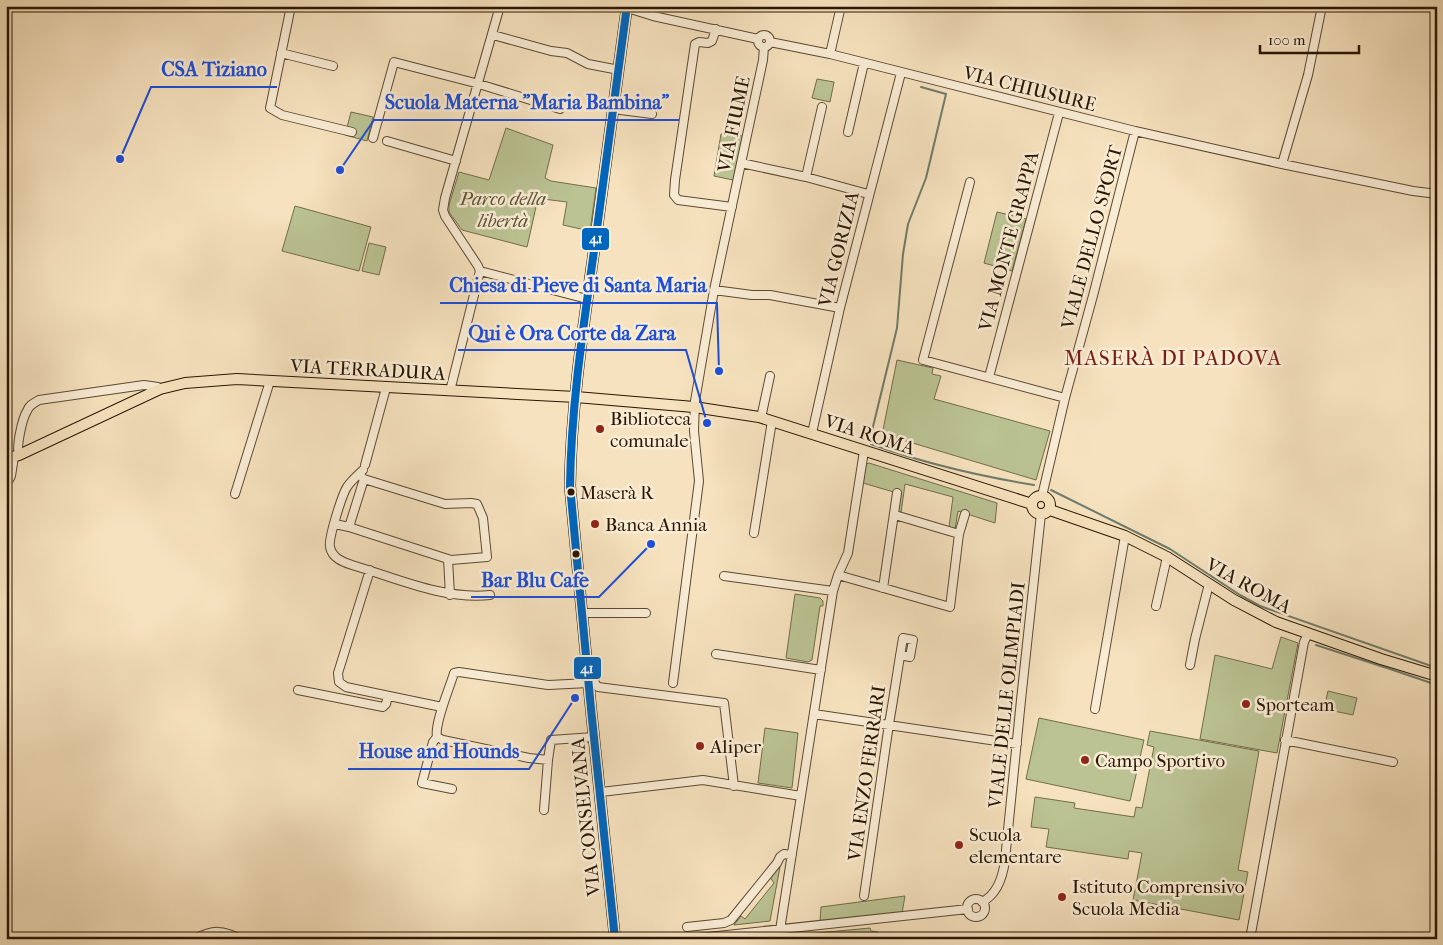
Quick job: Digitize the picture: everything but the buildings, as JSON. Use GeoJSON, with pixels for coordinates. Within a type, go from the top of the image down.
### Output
{"type":"FeatureCollection","features":[{"type":"Feature","properties":{"kind":"main road","name":"VIA CONSELVANA"},"geometry":{"type":"LineString","coordinates":[[615,939],[570,486],[576,397],[587,298],[619,70],[625,7]]}},
{"type":"Feature","properties":{"kind":"main road","name":"VIA TERRADURA"},"geometry":{"type":"LineString","coordinates":[[13,457],[160,389],[186,382],[204,380],[237,379],[576,397],[694,407]]}},
{"type":"Feature","properties":{"kind":"main road","name":"VIA ROMA"},"geometry":{"type":"LineString","coordinates":[[694,407],[726,411],[772,421],[1032,504]]}},
{"type":"Feature","properties":{"kind":"main road"},"geometry":{"type":"LineString","coordinates":[[1042,496],[1050,500],[1045,512],[1033,510],[1032,504],[1035,499],[1042,496]]}},
{"type":"Feature","properties":{"kind":"main road","name":"VIA ROMA"},"geometry":{"type":"LineString","coordinates":[[1045,512],[1125,536],[1167,557],[1255,612],[1276,622],[1437,676]]}},
{"type":"Feature","properties":{"kind":"street"},"geometry":{"type":"LineString","coordinates":[[291,6],[270,108],[282,114],[352,132]]}},
{"type":"Feature","properties":{"kind":"street"},"geometry":{"type":"LineString","coordinates":[[450,391],[480,271],[444,216],[443,210],[500,6]]}},
{"type":"Feature","properties":{"kind":"street"},"geometry":{"type":"LineString","coordinates":[[830,54],[841,6]]}},
{"type":"Feature","properties":{"kind":"street"},"geometry":{"type":"LineString","coordinates":[[1282,164],[1308,75],[1322,6]]}},
{"type":"Feature","properties":{"kind":"street","name":"VIA CHIUSURE"},"geometry":{"type":"LineString","coordinates":[[625,7],[646,14],[758,39],[764,35],[768,37],[767,45],[830,54],[1136,131],[1282,164],[1437,194]]}},
{"type":"Feature","properties":{"kind":"street"},"geometry":{"type":"LineString","coordinates":[[716,30],[712,41],[695,44],[674,195],[678,200],[732,207]]}},
{"type":"Feature","properties":{"kind":"street"},"geometry":{"type":"LineString","coordinates":[[493,35],[551,51],[567,53],[588,64],[619,70]]}},
{"type":"Feature","properties":{"kind":"street","name":"VIA FIUME"},"geometry":{"type":"LineString","coordinates":[[673,683],[699,481],[694,437],[694,407],[714,290],[767,45]]}},
{"type":"Feature","properties":{"kind":"street"},"geometry":{"type":"LineString","coordinates":[[281,53],[333,66]]}},
{"type":"Feature","properties":{"kind":"street"},"geometry":{"type":"LineString","coordinates":[[373,138],[394,62],[479,84],[560,109]]}},
{"type":"Feature","properties":{"kind":"street"},"geometry":{"type":"LineString","coordinates":[[848,132],[864,63]]}},
{"type":"Feature","properties":{"kind":"street","name":"VIA GORIZIA"},"geometry":{"type":"LineString","coordinates":[[812,433],[868,194],[901,73]]}},
{"type":"Feature","properties":{"kind":"street"},"geometry":{"type":"LineString","coordinates":[[806,177],[822,108]]}},
{"type":"Feature","properties":{"kind":"street"},"geometry":{"type":"LineString","coordinates":[[613,109],[652,114]]}},
{"type":"Feature","properties":{"kind":"street","name":"VIA MONTE GRAPPA"},"geometry":{"type":"LineString","coordinates":[[989,377],[1059,113]]}},
{"type":"Feature","properties":{"kind":"street","name":"VIALE DELLO SPORT"},"geometry":{"type":"LineString","coordinates":[[1042,496],[1065,398],[1136,131]]}},
{"type":"Feature","properties":{"kind":"street"},"geometry":{"type":"LineString","coordinates":[[387,141],[456,161]]}},
{"type":"Feature","properties":{"kind":"street"},"geometry":{"type":"LineString","coordinates":[[741,163],[806,177],[868,194]]}},
{"type":"Feature","properties":{"kind":"street"},"geometry":{"type":"LineString","coordinates":[[970,182],[923,360],[1065,398]]}},
{"type":"Feature","properties":{"kind":"street"},"geometry":{"type":"LineString","coordinates":[[480,271],[587,298]]}},
{"type":"Feature","properties":{"kind":"street"},"geometry":{"type":"LineString","coordinates":[[714,290],[752,295],[770,295],[840,308]]}},
{"type":"Feature","properties":{"kind":"street"},"geometry":{"type":"LineString","coordinates":[[761,418],[770,376]]}},
{"type":"Feature","properties":{"kind":"street"},"geometry":{"type":"LineString","coordinates":[[235,494],[270,381]]}},
{"type":"Feature","properties":{"kind":"street","name":"VIA TERRADURA"},"geometry":{"type":"LineString","coordinates":[[13,457],[18,451],[19,438],[27,410],[39,400],[144,385],[151,385],[160,389]]}},
{"type":"Feature","properties":{"kind":"street"},"geometry":{"type":"LineString","coordinates":[[349,527],[362,472],[386,388]]}},
{"type":"Feature","properties":{"kind":"street"},"geometry":{"type":"LineString","coordinates":[[754,533],[772,421]]}},
{"type":"Feature","properties":{"kind":"street"},"geometry":{"type":"LineString","coordinates":[[780,930],[833,591],[848,553],[864,451]]}},
{"type":"Feature","properties":{"kind":"street"},"geometry":{"type":"LineString","coordinates":[[6,485],[11,476],[13,457]]}},
{"type":"Feature","properties":{"kind":"street"},"geometry":{"type":"LineString","coordinates":[[362,472],[346,488],[330,536],[329,546],[334,555],[341,561],[450,595],[490,596]]}},
{"type":"Feature","properties":{"kind":"street"},"geometry":{"type":"LineString","coordinates":[[334,524],[349,527],[448,560],[487,557],[483,518],[477,504],[445,504],[362,472]]}},
{"type":"Feature","properties":{"kind":"street"},"geometry":{"type":"LineString","coordinates":[[882,588],[895,516],[897,493]]}},
{"type":"Feature","properties":{"kind":"street","name":"VIALE DELLE OLIMPIADI"},"geometry":{"type":"LineString","coordinates":[[982,902],[996,889],[1004,871],[1045,512]]}},
{"type":"Feature","properties":{"kind":"street"},"geometry":{"type":"LineString","coordinates":[[838,575],[950,607],[959,534],[965,514]]}},
{"type":"Feature","properties":{"kind":"street"},"geometry":{"type":"LineString","coordinates":[[895,516],[959,534]]}},
{"type":"Feature","properties":{"kind":"street"},"geometry":{"type":"LineString","coordinates":[[1095,709],[1125,536]]}},
{"type":"Feature","properties":{"kind":"street"},"geometry":{"type":"LineString","coordinates":[[1156,606],[1167,557]]}},
{"type":"Feature","properties":{"kind":"street"},"geometry":{"type":"LineString","coordinates":[[448,560],[450,595]]}},
{"type":"Feature","properties":{"kind":"street"},"geometry":{"type":"LineString","coordinates":[[370,570],[338,677],[339,682],[346,687],[442,707]]}},
{"type":"Feature","properties":{"kind":"street"},"geometry":{"type":"LineString","coordinates":[[724,576],[833,591]]}},
{"type":"Feature","properties":{"kind":"street"},"geometry":{"type":"LineString","coordinates":[[1190,665],[1209,584]]}},
{"type":"Feature","properties":{"kind":"street"},"geometry":{"type":"LineString","coordinates":[[582,613],[646,613]]}},
{"type":"Feature","properties":{"kind":"street"},"geometry":{"type":"LineString","coordinates":[[1250,939],[1285,740],[1304,642],[1308,634]]}},
{"type":"Feature","properties":{"kind":"street"},"geometry":{"type":"LineString","coordinates":[[716,654],[821,670]]}},
{"type":"Feature","properties":{"kind":"street","name":"VIA ENZO FERRARI"},"geometry":{"type":"LineString","coordinates":[[864,896],[900,655]]}},
{"type":"Feature","properties":{"kind":"street"},"geometry":{"type":"LineString","coordinates":[[587,662],[592,668],[594,683],[598,687],[724,703],[734,786]]}},
{"type":"Feature","properties":{"kind":"street"},"geometry":{"type":"LineString","coordinates":[[452,789],[422,783],[433,742],[437,737],[436,732],[442,707],[454,673],[459,672],[548,685],[589,683]]}},
{"type":"Feature","properties":{"kind":"street"},"geometry":{"type":"LineString","coordinates":[[298,690],[383,707],[388,696]]}},
{"type":"Feature","properties":{"kind":"street"},"geometry":{"type":"LineString","coordinates":[[814,714],[1017,744]]}},
{"type":"Feature","properties":{"kind":"street"},"geometry":{"type":"LineString","coordinates":[[437,737],[443,740],[529,758],[548,760]]}},
{"type":"Feature","properties":{"kind":"street"},"geometry":{"type":"LineString","coordinates":[[544,810],[551,740],[594,737]]}},
{"type":"Feature","properties":{"kind":"street"},"geometry":{"type":"LineString","coordinates":[[1285,740],[1393,762]]}},
{"type":"Feature","properties":{"kind":"street"},"geometry":{"type":"LineString","coordinates":[[600,792],[703,780],[800,796]]}},
{"type":"Feature","properties":{"kind":"street"},"geometry":{"type":"LineString","coordinates":[[687,927],[724,924],[731,920],[780,857],[784,854],[791,859]]}},
{"type":"Feature","properties":{"kind":"street"},"geometry":{"type":"LineString","coordinates":[[978,900],[982,902],[985,909],[980,916],[972,915],[968,910],[968,905],[972,901],[978,900]]}},
{"type":"Feature","properties":{"kind":"street"},"geometry":{"type":"LineString","coordinates":[[689,939],[968,910]]}},
{"type":"Feature","properties":{"kind":"street"},"geometry":{"type":"LineString","coordinates":[[195,939],[215,931],[228,933],[241,939]]}},
{"type":"Feature","properties":{"kind":"green space"},"geometry":{"type":"Polygon","coordinates":[[[817,79],[834,82],[830,102],[812,98],[817,79]]]}},
{"type":"Feature","properties":{"kind":"green space"},"geometry":{"type":"Polygon","coordinates":[[[351,112],[373,117],[367,141],[345,135],[351,112]]]}},
{"type":"Feature","properties":{"kind":"green space","name":"Parco della libertà"},"geometry":{"type":"Polygon","coordinates":[[[506,128],[553,145],[545,178],[551,181],[596,188],[590,231],[563,225],[567,202],[543,199],[536,207],[527,247],[462,230],[449,212],[449,205],[459,172],[489,180],[506,128]]]}},
{"type":"Feature","properties":{"kind":"green space"},"geometry":{"type":"Polygon","coordinates":[[[721,134],[743,136],[733,180],[714,176],[721,134]]]}},
{"type":"Feature","properties":{"kind":"green space"},"geometry":{"type":"Polygon","coordinates":[[[295,206],[371,227],[359,271],[282,251],[295,206]]]}},
{"type":"Feature","properties":{"kind":"green space"},"geometry":{"type":"Polygon","coordinates":[[[997,212],[1026,219],[1012,271],[984,263],[997,212]]]}},
{"type":"Feature","properties":{"kind":"green space"},"geometry":{"type":"Polygon","coordinates":[[[369,243],[386,247],[379,275],[362,271],[369,243]]]}},
{"type":"Feature","properties":{"kind":"green space"},"geometry":{"type":"Polygon","coordinates":[[[897,360],[933,368],[932,374],[941,376],[934,399],[1050,431],[1036,480],[886,435],[883,430],[897,360]]]}},
{"type":"Feature","properties":{"kind":"green space"},"geometry":{"type":"Polygon","coordinates":[[[869,463],[997,503],[995,523],[958,511],[955,529],[949,527],[953,497],[905,484],[901,513],[896,512],[897,493],[863,483],[866,464],[869,463]]]}},
{"type":"Feature","properties":{"kind":"green space"},"geometry":{"type":"Polygon","coordinates":[[[795,594],[820,598],[823,601],[823,606],[820,606],[812,660],[808,662],[786,658],[795,594]]]}},
{"type":"Feature","properties":{"kind":"green space","name":"Sporteam"},"geometry":{"type":"Polygon","coordinates":[[[1281,637],[1298,643],[1277,753],[1200,739],[1215,655],[1272,669],[1281,637]]]}},
{"type":"Feature","properties":{"kind":"green space"},"geometry":{"type":"Polygon","coordinates":[[[1328,691],[1357,698],[1353,715],[1324,709],[1328,691]]]}},
{"type":"Feature","properties":{"kind":"green space","name":"Campo Sportivo"},"geometry":{"type":"Polygon","coordinates":[[[1039,718],[1144,740],[1130,801],[1026,779],[1039,718]]]}},
{"type":"Feature","properties":{"kind":"green space"},"geometry":{"type":"Polygon","coordinates":[[[765,728],[798,733],[792,788],[758,783],[765,728]]]}},
{"type":"Feature","properties":{"kind":"green space"},"geometry":{"type":"Polygon","coordinates":[[[1150,731],[1259,751],[1238,870],[1248,872],[1239,920],[1133,900],[1142,853],[1129,851],[1128,859],[1046,847],[1049,829],[1031,827],[1035,797],[1075,803],[1074,808],[1134,817],[1136,807],[1142,808],[1154,747],[1147,745],[1150,731]]]}},
{"type":"Feature","properties":{"kind":"green space"},"geometry":{"type":"Polygon","coordinates":[[[780,867],[770,921],[734,925],[741,916],[745,919],[774,883],[770,877],[780,867]]]}},
{"type":"Feature","properties":{"kind":"green space"},"geometry":{"type":"Polygon","coordinates":[[[905,896],[902,913],[820,921],[821,907],[905,896]]]}},
{"type":"Feature","properties":{"kind":"green space"},"geometry":{"type":"Polygon","coordinates":[[[870,928],[871,931],[878,932],[881,939],[774,939],[774,937],[870,928]]]}},
{"type":"Feature","properties":{"kind":"waterway"},"geometry":{"type":"LineString","coordinates":[[921,87],[946,94],[926,178],[908,224],[903,254],[897,328],[870,439],[871,444],[951,468],[1034,485]]}},
{"type":"Feature","properties":{"kind":"waterway"},"geometry":{"type":"LineString","coordinates":[[1051,490],[1170,549],[1260,606],[1437,668]]}},
{"type":"Feature","properties":{"kind":"waterway"},"geometry":{"type":"LineString","coordinates":[[1316,645],[1437,685]]}},
{"type":"Feature","properties":{"kind":"transit line","name":"41"},"geometry":{"type":"LineString","coordinates":[[615,939],[570,486],[578,368],[627,6]]}},
{"type":"Feature","properties":{"kind":"place","name":"CSA Tiziano"},"geometry":{"type":"Point","coordinates":[120,159]}},
{"type":"Feature","properties":{"kind":"place","name":"Scuola Materna \"Maria Bambina\""},"geometry":{"type":"Point","coordinates":[340,170]}},
{"type":"Feature","properties":{"kind":"place","name":"Chiesa di Pieve di Santa Maria"},"geometry":{"type":"Point","coordinates":[719,371]}},
{"type":"Feature","properties":{"kind":"place","name":"Qui è Ora Corte da Zara"},"geometry":{"type":"Point","coordinates":[707,423]}},
{"type":"Feature","properties":{"kind":"place","name":"Biblioteca comunale"},"geometry":{"type":"Point","coordinates":[600,429]}},
{"type":"Feature","properties":{"kind":"place","name":"Maserà R"},"geometry":{"type":"Point","coordinates":[571,492]}},
{"type":"Feature","properties":{"kind":"place","name":"Banca Annia"},"geometry":{"type":"Point","coordinates":[595,524]}},
{"type":"Feature","properties":{"kind":"place","name":"Bar Blu Cafe"},"geometry":{"type":"Point","coordinates":[651,544]}},
{"type":"Feature","properties":{"kind":"place","name":"House and Hounds"},"geometry":{"type":"Point","coordinates":[575,698]}},
{"type":"Feature","properties":{"kind":"place","name":"Sporteam"},"geometry":{"type":"Point","coordinates":[1246,704]}},
{"type":"Feature","properties":{"kind":"place","name":"Aliper"},"geometry":{"type":"Point","coordinates":[700,746]}},
{"type":"Feature","properties":{"kind":"place","name":"Campo Sportivo"},"geometry":{"type":"Point","coordinates":[1085,760]}},
{"type":"Feature","properties":{"kind":"place","name":"Scuola elementare"},"geometry":{"type":"Point","coordinates":[959,845]}},
{"type":"Feature","properties":{"kind":"place","name":"Istituto Comprensivo Scuola Media"},"geometry":{"type":"Point","coordinates":[1062,897]}},
{"type":"Feature","properties":{"kind":"district","name":"MASERÀ DI PADOVA"},"geometry":{"type":"Point","coordinates":[1173,358]}}]}
